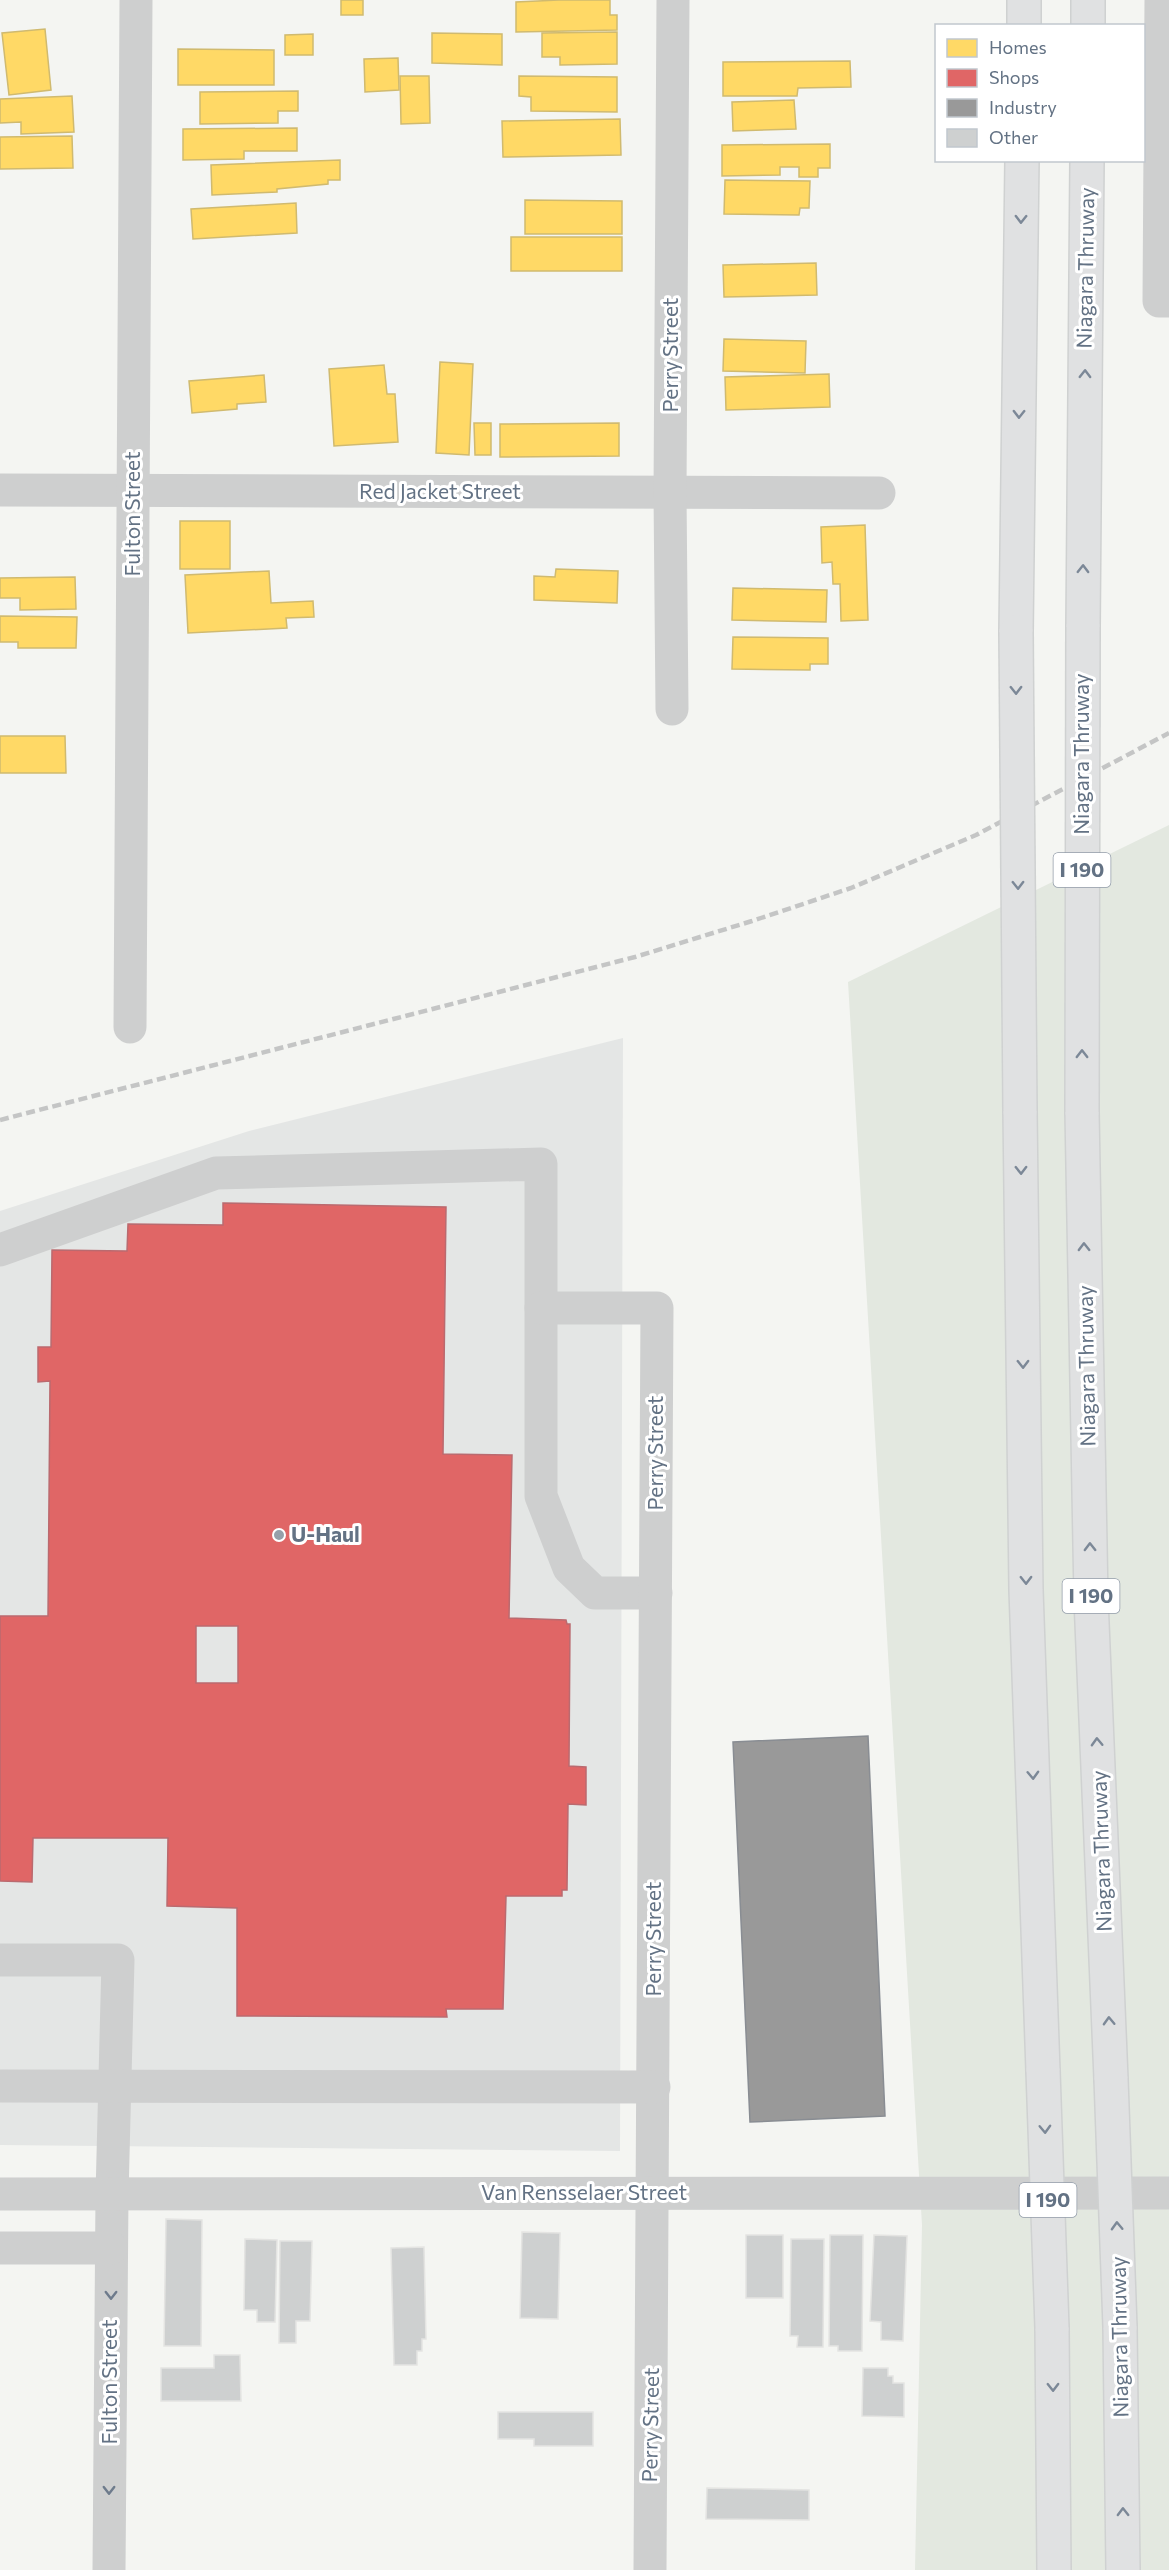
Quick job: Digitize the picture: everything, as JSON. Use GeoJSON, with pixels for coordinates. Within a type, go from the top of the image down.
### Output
{"type":"FeatureCollection","features":[{"type":"Feature","properties":{"kind":"highway"},"geometry":{"type":"LineString","coordinates":[[1024,0],[1024,24]]}},
{"type":"Feature","properties":{"kind":"highway"},"geometry":{"type":"LineString","coordinates":[[1088,0],[1088,24]]}},
{"type":"Feature","properties":{"kind":"highway","name":"I 190"},"geometry":{"type":"LineString","coordinates":[[1022,162],[1016,632],[1026,1590],[1052,2328],[1054,2570]]}},
{"type":"Feature","properties":{"kind":"highway","name":"Niagara Thruway"},"geometry":{"type":"LineString","coordinates":[[1087,162],[1082,1112],[1091,1599],[1120,2327],[1123,2570]]}},
{"type":"Feature","properties":{"kind":"street","name":"Fulton Street"},"geometry":{"type":"LineString","coordinates":[[130,1028],[136,0]]}},
{"type":"Feature","properties":{"kind":"street","name":"Perry Street"},"geometry":{"type":"LineString","coordinates":[[672,709],[670,493],[673,0]]}},
{"type":"Feature","properties":{"kind":"street"},"geometry":{"type":"LineString","coordinates":[[1161,0],[1165,57],[1164,301]]}},
{"type":"Feature","properties":{"kind":"street","name":"Red Jacket Street"},"geometry":{"type":"LineString","coordinates":[[0,490],[879,493]]}},
{"type":"Feature","properties":{"kind":"street"},"geometry":{"type":"LineString","coordinates":[[0,1250],[216,1173],[541,1164],[541,1496],[569,1568],[595,1593],[656,1593]]}},
{"type":"Feature","properties":{"kind":"street","name":"Perry Street"},"geometry":{"type":"LineString","coordinates":[[541,1308],[657,1308],[654,2193],[650,2570]]}},
{"type":"Feature","properties":{"kind":"street","name":"Fulton Street"},"geometry":{"type":"LineString","coordinates":[[0,1960],[118,1960],[111,2195],[109,2570]]}},
{"type":"Feature","properties":{"kind":"street"},"geometry":{"type":"LineString","coordinates":[[0,2086],[654,2087]]}},
{"type":"Feature","properties":{"kind":"street","name":"Van Rensselaer Street"},"geometry":{"type":"LineString","coordinates":[[0,2194],[1169,2193]]}},
{"type":"Feature","properties":{"kind":"street"},"geometry":{"type":"LineString","coordinates":[[0,2248],[111,2248]]}},
{"type":"Feature","properties":{"kind":"shaded area"},"geometry":{"type":"Polygon","coordinates":[[[1169,825],[1169,2570],[915,2570],[922,2225],[848,982],[1169,825]]]}},
{"type":"Feature","properties":{"kind":"shaded area"},"geometry":{"type":"Polygon","coordinates":[[[623,1038],[620,2151],[0,2145],[0,1211],[249,1131],[623,1038]]]}},
{"type":"Feature","properties":{"kind":"building: Homes"},"geometry":{"type":"Polygon","coordinates":[[[341,0],[363,0],[363,15],[341,15],[341,0]]]}},
{"type":"Feature","properties":{"kind":"building: Homes"},"geometry":{"type":"Polygon","coordinates":[[[610,0],[610,15],[617,15],[617,30],[516,32],[516,2],[610,0]]]}},
{"type":"Feature","properties":{"kind":"building: Homes"},"geometry":{"type":"Polygon","coordinates":[[[45,29],[51,90],[9,95],[2,33],[45,29]]]}},
{"type":"Feature","properties":{"kind":"building: Homes"},"geometry":{"type":"Polygon","coordinates":[[[617,32],[617,64],[560,65],[560,57],[542,57],[542,33],[617,32]]]}},
{"type":"Feature","properties":{"kind":"building: Homes"},"geometry":{"type":"Polygon","coordinates":[[[432,33],[502,34],[502,65],[432,63],[432,33]]]}},
{"type":"Feature","properties":{"kind":"building: Homes"},"geometry":{"type":"Polygon","coordinates":[[[313,34],[313,55],[285,55],[285,35],[313,34]]]}},
{"type":"Feature","properties":{"kind":"building: Homes"},"geometry":{"type":"Polygon","coordinates":[[[178,49],[274,50],[274,85],[178,85],[178,49]]]}},
{"type":"Feature","properties":{"kind":"building: Homes"},"geometry":{"type":"Polygon","coordinates":[[[398,58],[399,90],[365,92],[364,59],[398,58]]]}},
{"type":"Feature","properties":{"kind":"building: Homes"},"geometry":{"type":"Polygon","coordinates":[[[850,61],[851,87],[798,88],[797,96],[723,96],[723,62],[850,61]]]}},
{"type":"Feature","properties":{"kind":"building: Homes"},"geometry":{"type":"Polygon","coordinates":[[[400,76],[429,76],[430,123],[401,124],[400,76]]]}},
{"type":"Feature","properties":{"kind":"building: Homes"},"geometry":{"type":"Polygon","coordinates":[[[519,76],[617,77],[617,112],[531,111],[531,97],[519,96],[519,76]]]}},
{"type":"Feature","properties":{"kind":"building: Homes"},"geometry":{"type":"Polygon","coordinates":[[[298,91],[298,111],[278,111],[278,123],[200,124],[200,92],[298,91]]]}},
{"type":"Feature","properties":{"kind":"building: Homes"},"geometry":{"type":"Polygon","coordinates":[[[72,96],[74,132],[21,134],[21,122],[0,123],[0,99],[72,96]]]}},
{"type":"Feature","properties":{"kind":"building: Homes"},"geometry":{"type":"Polygon","coordinates":[[[794,100],[796,129],[733,131],[732,102],[794,100]]]}},
{"type":"Feature","properties":{"kind":"building: Homes"},"geometry":{"type":"Polygon","coordinates":[[[620,119],[621,155],[503,157],[502,121],[620,119]]]}},
{"type":"Feature","properties":{"kind":"building: Homes"},"geometry":{"type":"Polygon","coordinates":[[[297,128],[297,151],[244,151],[244,159],[183,160],[183,129],[297,128]]]}},
{"type":"Feature","properties":{"kind":"building: Homes"},"geometry":{"type":"Polygon","coordinates":[[[72,136],[73,168],[0,169],[0,137],[72,136]]]}},
{"type":"Feature","properties":{"kind":"building: Homes"},"geometry":{"type":"Polygon","coordinates":[[[830,144],[830,168],[818,168],[818,177],[799,177],[799,167],[780,167],[780,175],[722,176],[722,145],[830,144]]]}},
{"type":"Feature","properties":{"kind":"building: Homes"},"geometry":{"type":"Polygon","coordinates":[[[340,160],[340,180],[328,180],[328,184],[277,189],[277,192],[212,195],[211,165],[340,160]]]}},
{"type":"Feature","properties":{"kind":"building: Homes"},"geometry":{"type":"Polygon","coordinates":[[[725,180],[810,181],[809,208],[800,208],[799,215],[724,214],[725,180]]]}},
{"type":"Feature","properties":{"kind":"building: Homes"},"geometry":{"type":"Polygon","coordinates":[[[525,200],[622,201],[622,234],[525,234],[525,200]]]}},
{"type":"Feature","properties":{"kind":"building: Homes"},"geometry":{"type":"Polygon","coordinates":[[[296,203],[297,233],[193,239],[191,209],[296,203]]]}},
{"type":"Feature","properties":{"kind":"building: Homes"},"geometry":{"type":"Polygon","coordinates":[[[511,237],[622,237],[622,271],[511,271],[511,237]]]}},
{"type":"Feature","properties":{"kind":"building: Homes"},"geometry":{"type":"Polygon","coordinates":[[[816,263],[817,295],[724,297],[723,265],[816,263]]]}},
{"type":"Feature","properties":{"kind":"building: Homes"},"geometry":{"type":"Polygon","coordinates":[[[724,339],[806,341],[805,373],[723,371],[724,339]]]}},
{"type":"Feature","properties":{"kind":"building: Homes"},"geometry":{"type":"Polygon","coordinates":[[[440,362],[473,364],[469,455],[436,453],[440,362]]]}},
{"type":"Feature","properties":{"kind":"building: Homes"},"geometry":{"type":"Polygon","coordinates":[[[384,365],[387,394],[395,394],[398,442],[334,446],[329,369],[384,365]]]}},
{"type":"Feature","properties":{"kind":"building: Homes"},"geometry":{"type":"Polygon","coordinates":[[[829,374],[830,407],[726,410],[725,377],[829,374]]]}},
{"type":"Feature","properties":{"kind":"building: Homes"},"geometry":{"type":"Polygon","coordinates":[[[264,375],[266,402],[237,404],[237,409],[192,413],[189,381],[264,375]]]}},
{"type":"Feature","properties":{"kind":"building: Homes"},"geometry":{"type":"Polygon","coordinates":[[[474,423],[491,423],[491,455],[475,455],[474,423]]]}},
{"type":"Feature","properties":{"kind":"building: Homes"},"geometry":{"type":"Polygon","coordinates":[[[619,423],[619,456],[500,457],[500,424],[619,423]]]}},
{"type":"Feature","properties":{"kind":"building: Homes"},"geometry":{"type":"Polygon","coordinates":[[[180,521],[230,521],[230,569],[180,569],[180,521]]]}},
{"type":"Feature","properties":{"kind":"building: Homes"},"geometry":{"type":"Polygon","coordinates":[[[865,525],[868,620],[841,621],[840,584],[833,584],[832,562],[822,563],[821,527],[865,525]]]}},
{"type":"Feature","properties":{"kind":"building: Homes"},"geometry":{"type":"Polygon","coordinates":[[[556,569],[618,571],[617,603],[534,600],[534,576],[555,577],[556,569]]]}},
{"type":"Feature","properties":{"kind":"building: Homes"},"geometry":{"type":"Polygon","coordinates":[[[269,571],[271,603],[313,601],[314,617],[286,618],[287,628],[188,633],[185,575],[269,571]]]}},
{"type":"Feature","properties":{"kind":"building: Homes"},"geometry":{"type":"Polygon","coordinates":[[[75,577],[76,609],[20,610],[20,598],[0,598],[0,578],[75,577]]]}},
{"type":"Feature","properties":{"kind":"building: Homes"},"geometry":{"type":"Polygon","coordinates":[[[733,588],[827,590],[826,622],[732,620],[733,588]]]}},
{"type":"Feature","properties":{"kind":"building: Homes"},"geometry":{"type":"Polygon","coordinates":[[[0,616],[77,617],[76,648],[18,648],[18,642],[0,642],[0,616]]]}},
{"type":"Feature","properties":{"kind":"building: Homes"},"geometry":{"type":"Polygon","coordinates":[[[733,637],[828,638],[828,664],[810,664],[810,670],[732,669],[733,637]]]}},
{"type":"Feature","properties":{"kind":"building: Homes"},"geometry":{"type":"Polygon","coordinates":[[[0,736],[65,736],[66,773],[0,773],[0,736]]]}},
{"type":"Feature","properties":{"kind":"building: Shops","name":"U-Haul"},"geometry":{"type":"Polygon","coordinates":[[[223,1203],[446,1207],[443,1454],[512,1455],[509,1618],[566,1620],[567,1624],[570,1624],[569,1766],[586,1767],[586,1805],[568,1804],[567,1890],[562,1890],[562,1896],[506,1896],[503,2009],[446,2009],[447,2017],[237,2016],[237,1908],[167,1906],[168,1838],[33,1838],[32,1882],[0,1881],[0,1616],[48,1616],[50,1381],[38,1382],[38,1347],[51,1347],[52,1250],[127,1251],[128,1224],[223,1225],[223,1203]],[[196,1626],[196,1683],[238,1683],[238,1626],[196,1626]]]}},
{"type":"Feature","properties":{"kind":"building: Industry"},"geometry":{"type":"Polygon","coordinates":[[[868,1736],[885,2116],[750,2122],[733,1742],[868,1736]]]}},
{"type":"Feature","properties":{"kind":"building: Other"},"geometry":{"type":"Polygon","coordinates":[[[166,2219],[202,2220],[201,2346],[164,2346],[166,2219]]]}},
{"type":"Feature","properties":{"kind":"building: Other"},"geometry":{"type":"Polygon","coordinates":[[[522,2232],[560,2233],[558,2319],[520,2318],[522,2232]]]}},
{"type":"Feature","properties":{"kind":"building: Other"},"geometry":{"type":"Polygon","coordinates":[[[746,2235],[783,2235],[783,2298],[746,2298],[746,2235]]]}},
{"type":"Feature","properties":{"kind":"building: Other"},"geometry":{"type":"Polygon","coordinates":[[[830,2235],[863,2235],[862,2351],[838,2351],[838,2346],[829,2346],[830,2235]]]}},
{"type":"Feature","properties":{"kind":"building: Other"},"geometry":{"type":"Polygon","coordinates":[[[874,2235],[907,2236],[903,2341],[881,2340],[881,2322],[870,2321],[874,2235]]]}},
{"type":"Feature","properties":{"kind":"building: Other"},"geometry":{"type":"Polygon","coordinates":[[[245,2239],[277,2240],[275,2322],[257,2322],[257,2310],[244,2310],[245,2239]]]}},
{"type":"Feature","properties":{"kind":"building: Other"},"geometry":{"type":"Polygon","coordinates":[[[791,2239],[824,2239],[823,2347],[797,2347],[798,2336],[790,2336],[791,2239]]]}},
{"type":"Feature","properties":{"kind":"building: Other"},"geometry":{"type":"Polygon","coordinates":[[[280,2241],[312,2241],[310,2321],[296,2321],[296,2343],[279,2343],[280,2241]]]}},
{"type":"Feature","properties":{"kind":"building: Other"},"geometry":{"type":"Polygon","coordinates":[[[424,2247],[426,2339],[422,2339],[422,2351],[417,2351],[417,2365],[394,2365],[391,2248],[424,2247]]]}},
{"type":"Feature","properties":{"kind":"building: Other"},"geometry":{"type":"Polygon","coordinates":[[[214,2355],[240,2355],[241,2401],[161,2401],[161,2368],[214,2368],[214,2355]]]}},
{"type":"Feature","properties":{"kind":"building: Other"},"geometry":{"type":"Polygon","coordinates":[[[863,2368],[888,2368],[888,2376],[893,2376],[893,2383],[904,2383],[904,2417],[862,2416],[863,2368]]]}},
{"type":"Feature","properties":{"kind":"building: Other"},"geometry":{"type":"Polygon","coordinates":[[[498,2412],[593,2412],[593,2446],[534,2446],[534,2439],[498,2439],[498,2412]]]}},
{"type":"Feature","properties":{"kind":"building: Other"},"geometry":{"type":"Polygon","coordinates":[[[707,2488],[809,2490],[809,2520],[706,2519],[707,2488]]]}},
{"type":"Feature","properties":{"kind":"railway"},"geometry":{"type":"LineString","coordinates":[[0,1120],[635,957],[752,921],[851,888],[976,835],[1169,733]]}},
{"type":"Feature","properties":{"kind":"place","name":"U-Haul"},"geometry":{"type":"Point","coordinates":[279,1535]}}]}
